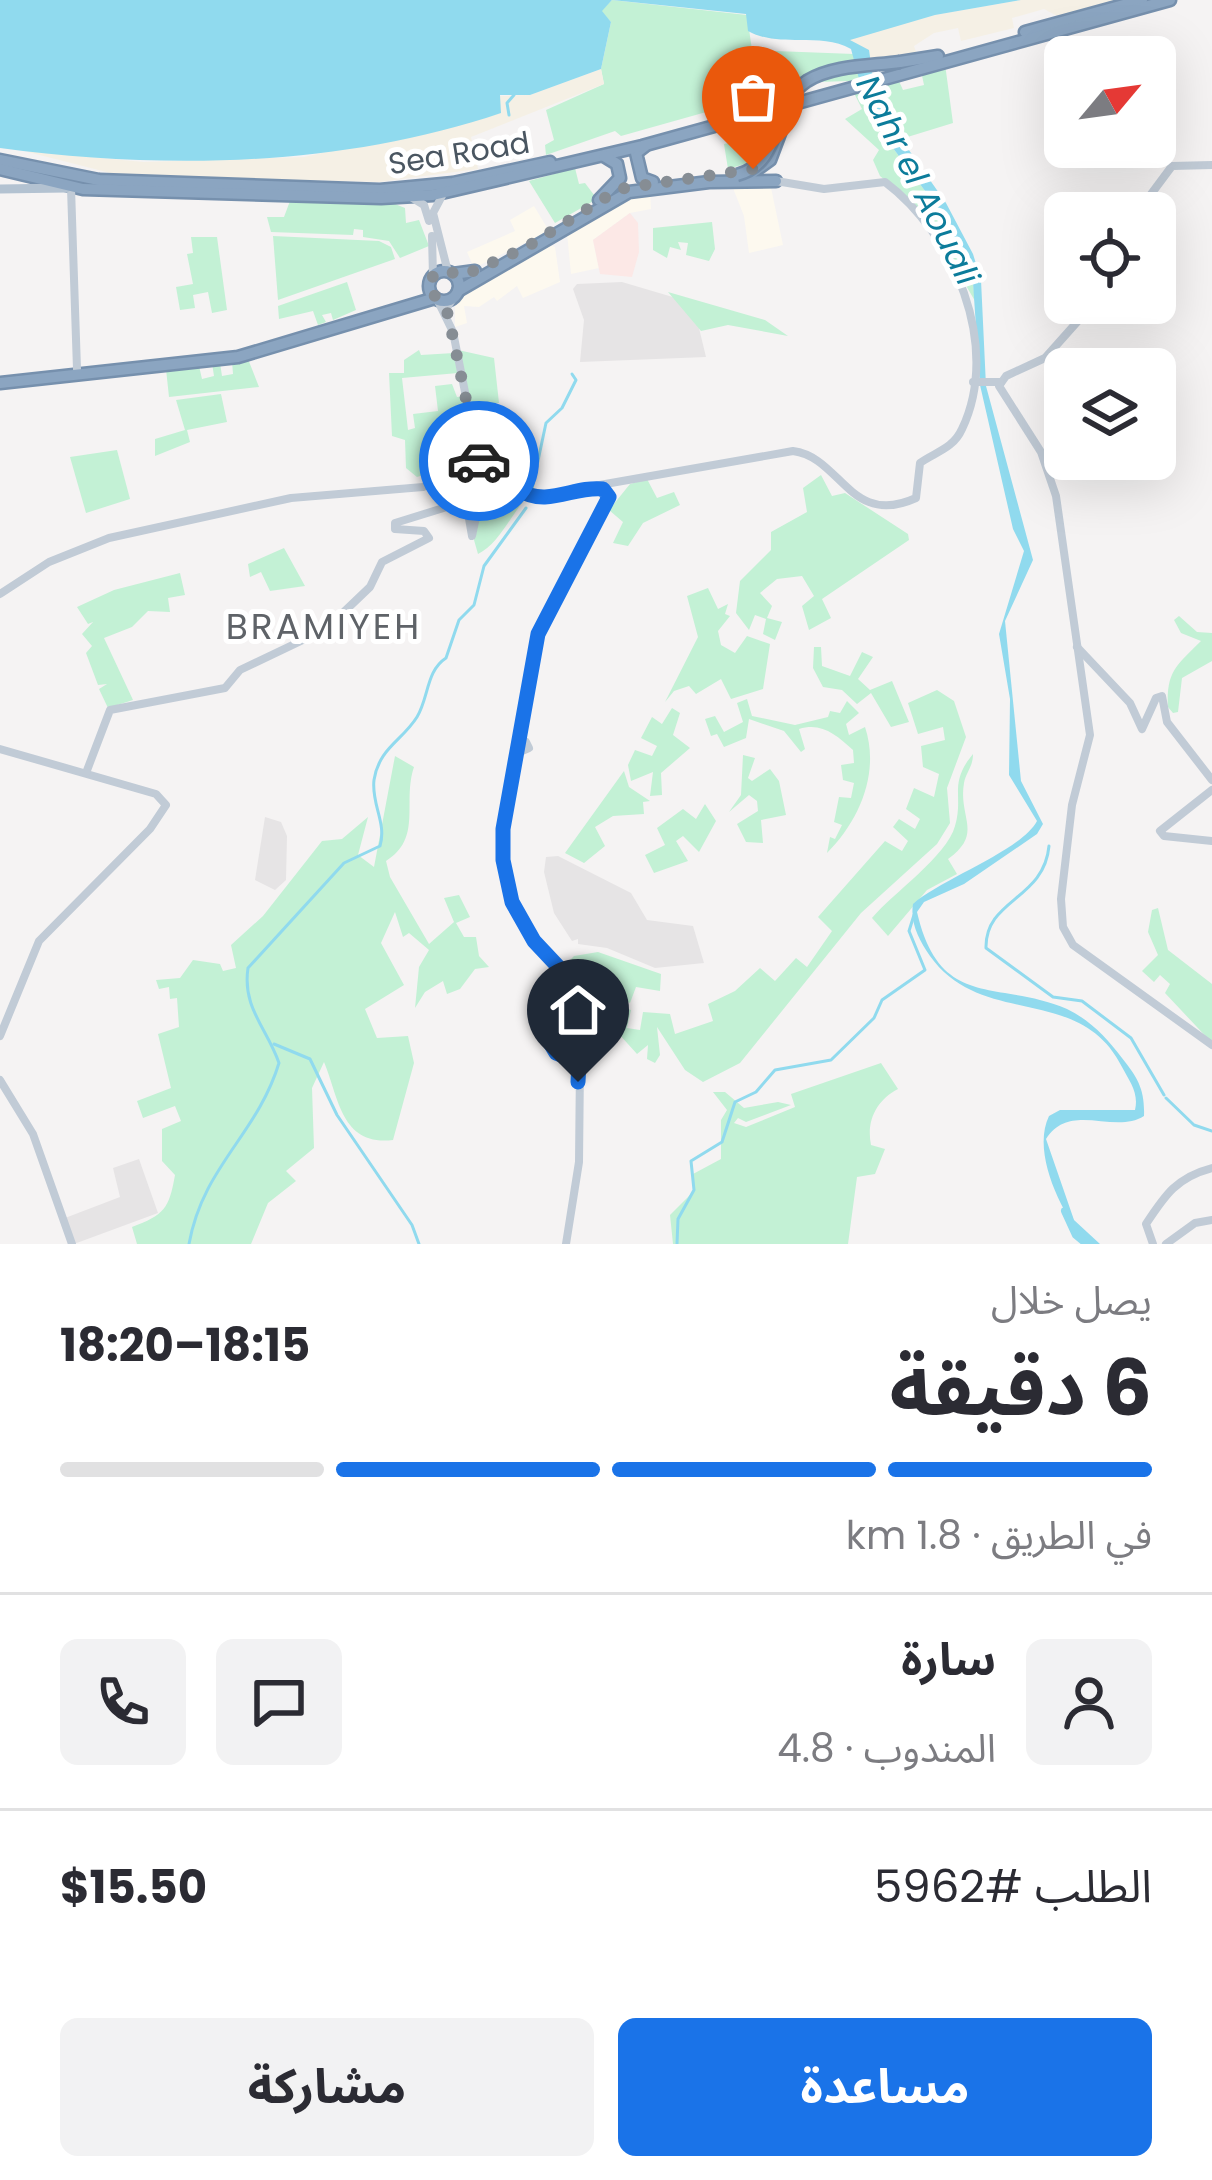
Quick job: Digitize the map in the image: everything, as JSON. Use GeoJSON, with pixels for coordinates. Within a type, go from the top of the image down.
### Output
{"type":"FeatureCollection","features":[{"type":"Feature","properties":{"kind":"highway"},"geometry":{"type":"LineString","coordinates":[[1084,21],[1142,0]]}},
{"type":"Feature","properties":{"kind":"highway"},"geometry":{"type":"LineString","coordinates":[[706,178],[756,162],[779,121],[799,106],[846,86],[899,67],[1170,0]]}},
{"type":"Feature","properties":{"kind":"highway"},"geometry":{"type":"LineString","coordinates":[[736,177],[767,156],[786,104],[804,83],[830,72],[899,67]]}},
{"type":"Feature","properties":{"kind":"highway","name":"Sea Road"},"geometry":{"type":"LineString","coordinates":[[24,174],[69,188],[409,196],[458,190],[846,86]]}},
{"type":"Feature","properties":{"kind":"highway","name":"Sea Road"},"geometry":{"type":"LineString","coordinates":[[0,164],[99,180],[380,190],[504,176],[604,156],[832,92]]}},
{"type":"Feature","properties":{"kind":"highway"},"geometry":{"type":"LineString","coordinates":[[748,116],[768,114],[779,121]]}},
{"type":"Feature","properties":{"kind":"highway"},"geometry":{"type":"LineString","coordinates":[[776,181],[759,177],[775,152],[779,121]]}},
{"type":"Feature","properties":{"kind":"highway"},"geometry":{"type":"LineString","coordinates":[[650,144],[637,152],[635,162],[641,177],[652,182]]}},
{"type":"Feature","properties":{"kind":"highway"},"geometry":{"type":"LineString","coordinates":[[0,380],[237,352],[357,316],[431,280],[451,273],[469,274],[525,248],[599,200],[620,178],[617,164],[604,156]]}},
{"type":"Feature","properties":{"kind":"highway"},"geometry":{"type":"LineString","coordinates":[[0,164],[62,181],[99,180]]}},
{"type":"Feature","properties":{"kind":"highway"},"geometry":{"type":"LineString","coordinates":[[0,380],[238,358],[439,302],[629,192],[736,177],[762,168]]}},
{"type":"Feature","properties":{"kind":"highway"},"geometry":{"type":"LineString","coordinates":[[599,200],[652,182],[736,177],[776,181]]}},
{"type":"Feature","properties":{"kind":"highway"},"geometry":{"type":"LineString","coordinates":[[451,273],[456,294]]}},
{"type":"Feature","properties":{"kind":"highway"},"geometry":{"type":"LineString","coordinates":[[431,280],[439,302]]}},
{"type":"Feature","properties":{"kind":"main road"},"geometry":{"type":"LineString","coordinates":[[0,187],[24,174]]}},
{"type":"Feature","properties":{"kind":"main road"},"geometry":{"type":"LineString","coordinates":[[0,187],[69,188]]}},
{"type":"Feature","properties":{"kind":"street"},"geometry":{"type":"LineString","coordinates":[[1153,192],[1172,166],[1212,165]]}},
{"type":"Feature","properties":{"kind":"street"},"geometry":{"type":"LineString","coordinates":[[478,463],[494,478],[544,496],[590,487],[614,490],[768,453],[800,452],[863,500],[904,503],[916,497],[920,464],[943,451],[961,432],[975,383],[973,313],[922,212],[880,181],[824,189],[776,181]]}},
{"type":"Feature","properties":{"kind":"street"},"geometry":{"type":"LineString","coordinates":[[69,188],[77,369]]}},
{"type":"Feature","properties":{"kind":"street"},"geometry":{"type":"LineString","coordinates":[[451,273],[433,210],[440,197],[458,190]]}},
{"type":"Feature","properties":{"kind":"street"},"geometry":{"type":"LineString","coordinates":[[409,196],[428,214],[436,263],[431,280]]}},
{"type":"Feature","properties":{"kind":"street"},"geometry":{"type":"LineString","coordinates":[[86,773],[111,710],[145,699],[219,691],[244,668],[326,628],[370,587],[382,562],[428,540],[426,532],[395,529],[395,524],[466,501],[472,536],[481,494],[478,463],[439,302]]}},
{"type":"Feature","properties":{"kind":"street"},"geometry":{"type":"LineString","coordinates":[[975,383],[999,383],[1052,352],[1076,324]]}},
{"type":"Feature","properties":{"kind":"street"},"geometry":{"type":"LineString","coordinates":[[999,383],[1041,452],[1056,496],[1091,749],[1072,805],[1063,927],[1073,945],[1212,1046]]}},
{"type":"Feature","properties":{"kind":"street"},"geometry":{"type":"LineString","coordinates":[[0,594],[49,562],[114,537],[291,498],[423,487],[478,463]]}},
{"type":"Feature","properties":{"kind":"street"},"geometry":{"type":"LineString","coordinates":[[566,1244],[579,1162],[580,1064],[556,1053],[550,1043],[565,972],[529,934],[507,884],[503,829],[523,747],[522,725],[538,634],[614,490]]}},
{"type":"Feature","properties":{"kind":"street"},"geometry":{"type":"LineString","coordinates":[[1076,646],[1132,705],[1142,729],[1162,696],[1169,724],[1212,780]]}},
{"type":"Feature","properties":{"kind":"street"},"geometry":{"type":"LineString","coordinates":[[0,749],[156,794],[165,811],[39,941],[0,1036]]}},
{"type":"Feature","properties":{"kind":"street"},"geometry":{"type":"LineString","coordinates":[[1212,790],[1160,829],[1164,836],[1200,836],[1212,841]]}},
{"type":"Feature","properties":{"kind":"street"},"geometry":{"type":"LineString","coordinates":[[0,1080],[33,1134],[72,1244]]}},
{"type":"Feature","properties":{"kind":"street"},"geometry":{"type":"LineString","coordinates":[[1154,1244],[1146,1224],[1165,1196],[1181,1178],[1212,1168]]}},
{"type":"Feature","properties":{"kind":"street"},"geometry":{"type":"LineString","coordinates":[[1166,1244],[1195,1223],[1212,1220]]}},
{"type":"Feature","properties":{"kind":"shaded area"},"geometry":{"type":"Polygon","coordinates":[[[731,183],[770,183],[783,245],[749,253],[744,216],[731,183]]]}},
{"type":"Feature","properties":{"kind":"shaded area"},"geometry":{"type":"Polygon","coordinates":[[[650,190],[651,209],[630,213],[593,240],[599,268],[571,274],[567,233],[618,199],[650,190]]]}},
{"type":"Feature","properties":{"kind":"shaded area"},"geometry":{"type":"Polygon","coordinates":[[[534,206],[549,231],[474,268],[467,252],[515,231],[510,220],[534,206]]]}},
{"type":"Feature","properties":{"kind":"shaded area"},"geometry":{"type":"Polygon","coordinates":[[[630,213],[638,223],[639,252],[632,277],[600,274],[593,240],[630,213]]]}},
{"type":"Feature","properties":{"kind":"shaded area"},"geometry":{"type":"Polygon","coordinates":[[[549,245],[555,247],[560,282],[523,298],[517,286],[497,301],[494,297],[479,307],[464,306],[467,323],[455,327],[455,302],[467,285],[549,245]]]}},
{"type":"Feature","properties":{"kind":"shaded area"},"geometry":{"type":"Polygon","coordinates":[[[622,282],[676,298],[698,324],[706,357],[580,362],[584,320],[573,289],[577,284],[622,282]]]}},
{"type":"Feature","properties":{"kind":"shaded area"},"geometry":{"type":"Polygon","coordinates":[[[265,817],[281,822],[287,836],[286,880],[275,890],[255,880],[265,817]]]}},
{"type":"Feature","properties":{"kind":"shaded area"},"geometry":{"type":"Polygon","coordinates":[[[558,856],[631,893],[647,920],[693,926],[704,963],[655,968],[607,948],[572,941],[554,913],[544,872],[546,857],[558,856]]]}},
{"type":"Feature","properties":{"kind":"shaded area"},"geometry":{"type":"Polygon","coordinates":[[[139,1159],[158,1213],[74,1244],[65,1218],[120,1197],[113,1168],[139,1159]]]}},
{"type":"Feature","properties":{"kind":"green space"},"geometry":{"type":"Polygon","coordinates":[[[612,0],[747,15],[752,50],[854,54],[869,116],[943,215],[973,283],[975,301],[923,212],[880,176],[873,160],[879,150],[845,119],[862,109],[848,81],[790,83],[750,93],[756,98],[621,136],[615,131],[546,155],[545,145],[554,140],[546,110],[604,84],[601,69],[611,22],[601,11],[612,0]]]}},
{"type":"Feature","properties":{"kind":"green space"},"geometry":{"type":"Polygon","coordinates":[[[945,64],[953,123],[901,139],[873,85],[898,79],[903,90],[924,85],[921,71],[945,64]]]}},
{"type":"Feature","properties":{"kind":"green space"},"geometry":{"type":"Polygon","coordinates":[[[768,116],[774,123],[755,161],[728,169],[724,144],[742,140],[739,124],[768,116]]]}},
{"type":"Feature","properties":{"kind":"green space"},"geometry":{"type":"Polygon","coordinates":[[[575,168],[579,184],[585,183],[597,199],[555,223],[529,181],[575,168]]]}},
{"type":"Feature","properties":{"kind":"green space"},"geometry":{"type":"Polygon","coordinates":[[[290,201],[395,204],[405,208],[406,223],[419,220],[429,246],[400,258],[389,241],[363,237],[363,230],[354,229],[353,235],[271,232],[267,217],[284,217],[290,201]]]}},
{"type":"Feature","properties":{"kind":"green space"},"geometry":{"type":"Polygon","coordinates":[[[712,222],[715,249],[709,261],[686,255],[688,243],[678,242],[681,250],[670,247],[667,258],[653,250],[653,228],[712,222]]]}},
{"type":"Feature","properties":{"kind":"green space"},"geometry":{"type":"Polygon","coordinates":[[[273,236],[379,241],[391,247],[395,259],[278,300],[273,236]]]}},
{"type":"Feature","properties":{"kind":"green space"},"geometry":{"type":"Polygon","coordinates":[[[191,237],[217,237],[227,310],[212,313],[208,292],[193,295],[195,308],[180,310],[176,287],[193,284],[187,254],[193,253],[191,237]]]}},
{"type":"Feature","properties":{"kind":"green space"},"geometry":{"type":"Polygon","coordinates":[[[347,282],[356,310],[333,320],[331,313],[322,315],[326,322],[318,325],[313,311],[279,319],[278,306],[347,282]]]}},
{"type":"Feature","properties":{"kind":"green space"},"geometry":{"type":"Polygon","coordinates":[[[668,292],[765,320],[788,336],[728,325],[701,331],[668,292]]]}},
{"type":"Feature","properties":{"kind":"green space"},"geometry":{"type":"Polygon","coordinates":[[[419,350],[421,355],[454,353],[458,373],[402,378],[408,430],[415,428],[413,414],[438,411],[435,386],[452,384],[457,397],[465,396],[471,427],[465,432],[461,420],[445,422],[446,433],[472,432],[473,443],[452,457],[451,466],[417,477],[406,468],[405,440],[392,436],[389,373],[404,373],[404,360],[419,350]]]}},
{"type":"Feature","properties":{"kind":"green space"},"geometry":{"type":"Polygon","coordinates":[[[458,350],[494,358],[499,403],[469,403],[458,350]]]}},
{"type":"Feature","properties":{"kind":"green space"},"geometry":{"type":"Polygon","coordinates":[[[248,359],[259,387],[169,397],[166,369],[199,366],[202,379],[214,376],[212,363],[220,363],[222,376],[233,374],[232,361],[248,359]]]}},
{"type":"Feature","properties":{"kind":"green space"},"geometry":{"type":"Polygon","coordinates":[[[221,394],[227,422],[187,430],[190,442],[155,456],[155,439],[185,430],[176,400],[221,394]]]}},
{"type":"Feature","properties":{"kind":"green space"},"geometry":{"type":"Polygon","coordinates":[[[117,450],[130,499],[86,513],[70,457],[117,450]]]}},
{"type":"Feature","properties":{"kind":"green space"},"geometry":{"type":"Polygon","coordinates":[[[821,475],[832,496],[845,493],[908,534],[909,540],[822,599],[831,618],[809,630],[802,606],[814,596],[802,576],[777,579],[760,593],[772,606],[767,618],[782,622],[775,640],[763,634],[766,619],[755,615],[749,630],[736,613],[740,581],[771,550],[771,532],[807,512],[803,488],[821,475]]]}},
{"type":"Feature","properties":{"kind":"green space"},"geometry":{"type":"Polygon","coordinates":[[[647,479],[657,498],[674,492],[680,505],[643,523],[628,546],[613,543],[623,522],[609,510],[630,484],[647,479]]]}},
{"type":"Feature","properties":{"kind":"green space"},"geometry":{"type":"Polygon","coordinates":[[[483,480],[528,496],[499,536],[478,554],[474,540],[483,480]]]}},
{"type":"Feature","properties":{"kind":"green space"},"geometry":{"type":"Polygon","coordinates":[[[284,548],[305,586],[270,591],[261,572],[250,577],[248,564],[284,548]]]}},
{"type":"Feature","properties":{"kind":"green space"},"geometry":{"type":"Polygon","coordinates":[[[180,573],[185,595],[168,598],[170,612],[148,611],[132,627],[104,638],[133,700],[108,708],[99,689],[107,684],[98,685],[86,653],[92,646],[82,634],[93,622],[88,624],[77,607],[114,590],[180,573]]]}},
{"type":"Feature","properties":{"kind":"green space"},"geometry":{"type":"Polygon","coordinates":[[[708,588],[718,609],[728,604],[725,614],[730,616],[718,631],[721,645],[735,653],[747,636],[770,644],[763,689],[731,699],[721,679],[696,694],[689,686],[674,691],[665,702],[698,637],[687,596],[708,588]]]}},
{"type":"Feature","properties":{"kind":"green space"},"geometry":{"type":"Polygon","coordinates":[[[1179,616],[1197,632],[1212,633],[1212,661],[1182,678],[1178,712],[1173,713],[1168,707],[1171,677],[1201,641],[1181,633],[1174,620],[1179,616]]]}},
{"type":"Feature","properties":{"kind":"green space"},"geometry":{"type":"Polygon","coordinates":[[[814,647],[821,647],[822,666],[850,676],[862,652],[873,657],[858,679],[870,690],[892,681],[909,722],[891,727],[871,693],[857,704],[842,690],[823,687],[813,668],[814,647]]]}},
{"type":"Feature","properties":{"kind":"green space"},"geometry":{"type":"Polygon","coordinates":[[[937,690],[954,701],[966,737],[947,788],[950,823],[937,844],[861,913],[740,1063],[703,1082],[685,1070],[657,1027],[660,1055],[655,1063],[647,1059],[648,1045],[637,1054],[618,1033],[608,1045],[592,1036],[582,1058],[560,1052],[558,1046],[571,1044],[573,1030],[589,1024],[591,1016],[614,1025],[621,1007],[631,1010],[627,1028],[640,1030],[643,1012],[670,1014],[675,1034],[713,1021],[708,1004],[735,991],[760,968],[775,981],[796,958],[807,967],[832,931],[818,917],[885,841],[902,851],[908,841],[893,827],[899,819],[915,829],[920,819],[906,809],[914,788],[934,797],[939,774],[923,767],[921,746],[945,740],[943,727],[918,734],[908,703],[937,690]]]}},
{"type":"Feature","properties":{"kind":"green space"},"geometry":{"type":"Polygon","coordinates":[[[747,699],[752,716],[795,725],[828,717],[830,711],[840,713],[847,701],[859,713],[846,724],[849,735],[865,727],[868,778],[849,826],[827,853],[830,837],[835,839],[842,825],[834,822],[839,797],[851,798],[854,783],[843,780],[841,765],[854,763],[853,750],[828,731],[807,727],[799,729],[805,749],[801,752],[784,731],[749,719],[746,738],[724,747],[717,734],[711,736],[705,719],[715,716],[724,732],[743,722],[737,703],[747,699]]]}},
{"type":"Feature","properties":{"kind":"green space"},"geometry":{"type":"Polygon","coordinates":[[[672,708],[680,713],[673,735],[690,748],[661,773],[662,795],[650,796],[653,772],[631,781],[628,765],[635,750],[652,756],[657,746],[641,738],[652,717],[662,724],[672,708]]]}},
{"type":"Feature","properties":{"kind":"green space"},"geometry":{"type":"Polygon","coordinates":[[[973,754],[963,795],[967,833],[948,859],[957,874],[927,890],[888,936],[872,918],[950,838],[961,774],[973,754]]]}},
{"type":"Feature","properties":{"kind":"green space"},"geometry":{"type":"Polygon","coordinates":[[[743,755],[755,758],[748,778],[752,781],[770,769],[779,781],[786,815],[761,820],[763,843],[746,842],[737,824],[758,811],[757,801],[749,795],[729,812],[741,795],[743,755]]]}},
{"type":"Feature","properties":{"kind":"green space"},"geometry":{"type":"Polygon","coordinates":[[[395,756],[414,767],[408,830],[397,852],[386,861],[390,877],[429,944],[454,922],[444,898],[459,895],[470,917],[456,923],[464,937],[476,937],[479,956],[489,967],[475,969],[460,989],[447,994],[443,981],[425,992],[415,1008],[419,967],[429,950],[409,933],[403,937],[395,912],[381,943],[404,985],[365,1009],[377,1038],[408,1036],[414,1063],[393,1140],[376,1140],[352,1127],[324,1062],[312,1088],[314,1148],[286,1171],[296,1181],[268,1203],[251,1244],[137,1244],[132,1227],[163,1209],[173,1187],[175,1175],[162,1161],[162,1129],[181,1121],[175,1106],[143,1118],[137,1101],[171,1088],[158,1034],[179,1027],[177,998],[170,999],[169,987],[159,989],[156,980],[180,978],[193,960],[220,964],[223,971],[236,968],[231,945],[263,916],[322,841],[342,839],[368,817],[358,855],[374,867],[395,756]]]}},
{"type":"Feature","properties":{"kind":"green space"},"geometry":{"type":"Polygon","coordinates":[[[624,771],[629,787],[650,801],[643,802],[644,814],[613,816],[595,827],[605,846],[584,863],[565,853],[624,771]]]}},
{"type":"Feature","properties":{"kind":"green space"},"geometry":{"type":"Polygon","coordinates":[[[705,804],[716,821],[699,852],[683,836],[676,841],[688,861],[654,873],[645,855],[665,845],[657,828],[683,809],[696,819],[705,804]]]}},
{"type":"Feature","properties":{"kind":"green space"},"geometry":{"type":"Polygon","coordinates":[[[1158,908],[1168,950],[1212,984],[1212,1043],[1165,993],[1170,984],[1160,975],[1154,982],[1142,971],[1158,955],[1148,932],[1152,910],[1158,908]]]}},
{"type":"Feature","properties":{"kind":"green space"},"geometry":{"type":"Polygon","coordinates":[[[598,952],[661,974],[660,991],[636,987],[630,1003],[579,980],[564,966],[574,956],[598,952]]]}},
{"type":"Feature","properties":{"kind":"green space"},"geometry":{"type":"Polygon","coordinates":[[[881,1063],[898,1089],[884,1099],[872,1119],[871,1145],[885,1149],[875,1174],[857,1177],[848,1244],[673,1244],[670,1215],[693,1192],[693,1174],[721,1159],[721,1120],[727,1110],[713,1092],[725,1092],[744,1108],[778,1102],[791,1105],[734,1123],[746,1127],[795,1107],[791,1094],[881,1063]]]}},
{"type":"Feature","properties":{"kind":"sand"},"geometry":{"type":"Polygon","coordinates":[[[1021,0],[1118,0],[1061,18],[1044,9],[1012,18],[1014,28],[961,41],[958,28],[934,33],[914,46],[917,55],[871,62],[847,39],[935,15],[1021,0]]]}},
{"type":"Feature","properties":{"kind":"sand"},"geometry":{"type":"Polygon","coordinates":[[[601,69],[604,84],[471,137],[478,169],[379,182],[122,176],[24,151],[144,162],[304,157],[501,113],[499,96],[530,95],[601,69]]]}},
{"type":"Feature","properties":{"kind":"water"},"geometry":{"type":"Polygon","coordinates":[[[0,0],[612,0],[602,11],[611,22],[601,69],[530,95],[500,95],[501,113],[440,131],[316,154],[189,161],[0,148],[0,0]]]}},
{"type":"Feature","properties":{"kind":"water"},"geometry":{"type":"Polygon","coordinates":[[[612,0],[1021,0],[935,15],[850,40],[869,50],[874,85],[897,133],[946,203],[973,254],[981,280],[986,386],[1033,560],[1005,621],[1021,781],[1043,824],[1037,834],[964,884],[924,902],[917,912],[927,944],[957,979],[1075,1013],[1104,1037],[1136,1078],[1144,1116],[1132,1121],[1067,1122],[1046,1139],[1074,1220],[1100,1244],[1087,1244],[1059,1200],[1047,1165],[1044,1131],[1049,1116],[1060,1110],[1135,1110],[1135,1093],[1122,1067],[1104,1041],[1082,1024],[976,992],[951,978],[926,950],[913,918],[913,904],[999,854],[1037,821],[1009,775],[1010,699],[999,634],[1024,551],[1013,529],[980,385],[973,283],[943,215],[869,116],[851,49],[826,41],[761,36],[748,31],[746,14],[612,0]]]}},
{"type":"Feature","properties":{"kind":"waterway"},"geometry":{"type":"LineString","coordinates":[[509,115],[507,103],[514,95]]}},
{"type":"Feature","properties":{"kind":"waterway"},"geometry":{"type":"LineString","coordinates":[[532,489],[546,423],[562,408],[576,380],[572,374]]}},
{"type":"Feature","properties":{"kind":"waterway"},"geometry":{"type":"LineString","coordinates":[[189,1244],[206,1193],[258,1111],[279,1063],[252,1006],[248,968],[344,863],[380,846],[382,829],[374,789],[377,769],[417,717],[459,620],[474,605],[484,566],[526,508]]}},
{"type":"Feature","properties":{"kind":"waterway"},"geometry":{"type":"LineString","coordinates":[[1049,846],[1037,878],[995,919],[986,948],[1053,997],[1082,1001],[1131,1038],[1164,1095]]}},
{"type":"Feature","properties":{"kind":"waterway"},"geometry":{"type":"LineString","coordinates":[[677,1244],[678,1219],[694,1190],[691,1161],[722,1142],[735,1102],[756,1092],[775,1070],[831,1060],[874,1018],[882,1000],[925,970],[909,931],[914,915]]}},
{"type":"Feature","properties":{"kind":"waterway"},"geometry":{"type":"LineString","coordinates":[[274,1044],[310,1059],[337,1115],[412,1225],[419,1244]]}},
{"type":"Feature","properties":{"kind":"waterway"},"geometry":{"type":"LineString","coordinates":[[1166,1098],[1194,1125],[1212,1131]]}},
{"type":"Feature","properties":{"kind":"waterway","name":"Nahr el Aouali"},"geometry":{"type":"LineString","coordinates":[[1065,1211],[1076,1235],[1087,1244]]}},
{"type":"Feature","properties":{"kind":"way so far"},"geometry":{"type":"LineString","coordinates":[[479,461],[448,314],[429,288],[433,276],[444,271],[464,275],[525,248],[619,189],[753,169]]}},
{"type":"Feature","properties":{"kind":"district","name":"BRAMIYEH"},"geometry":{"type":"Point","coordinates":[324,626]}},
{"type":"Feature","properties":{"kind":"route"},"geometry":{"type":"LineString","coordinates":[[479,461],[494,478],[537,496],[587,488],[603,489],[609,497],[538,634],[502,842],[510,898],[534,941],[565,974],[550,1043],[556,1053],[579,1062],[578,1082]]}}]}
